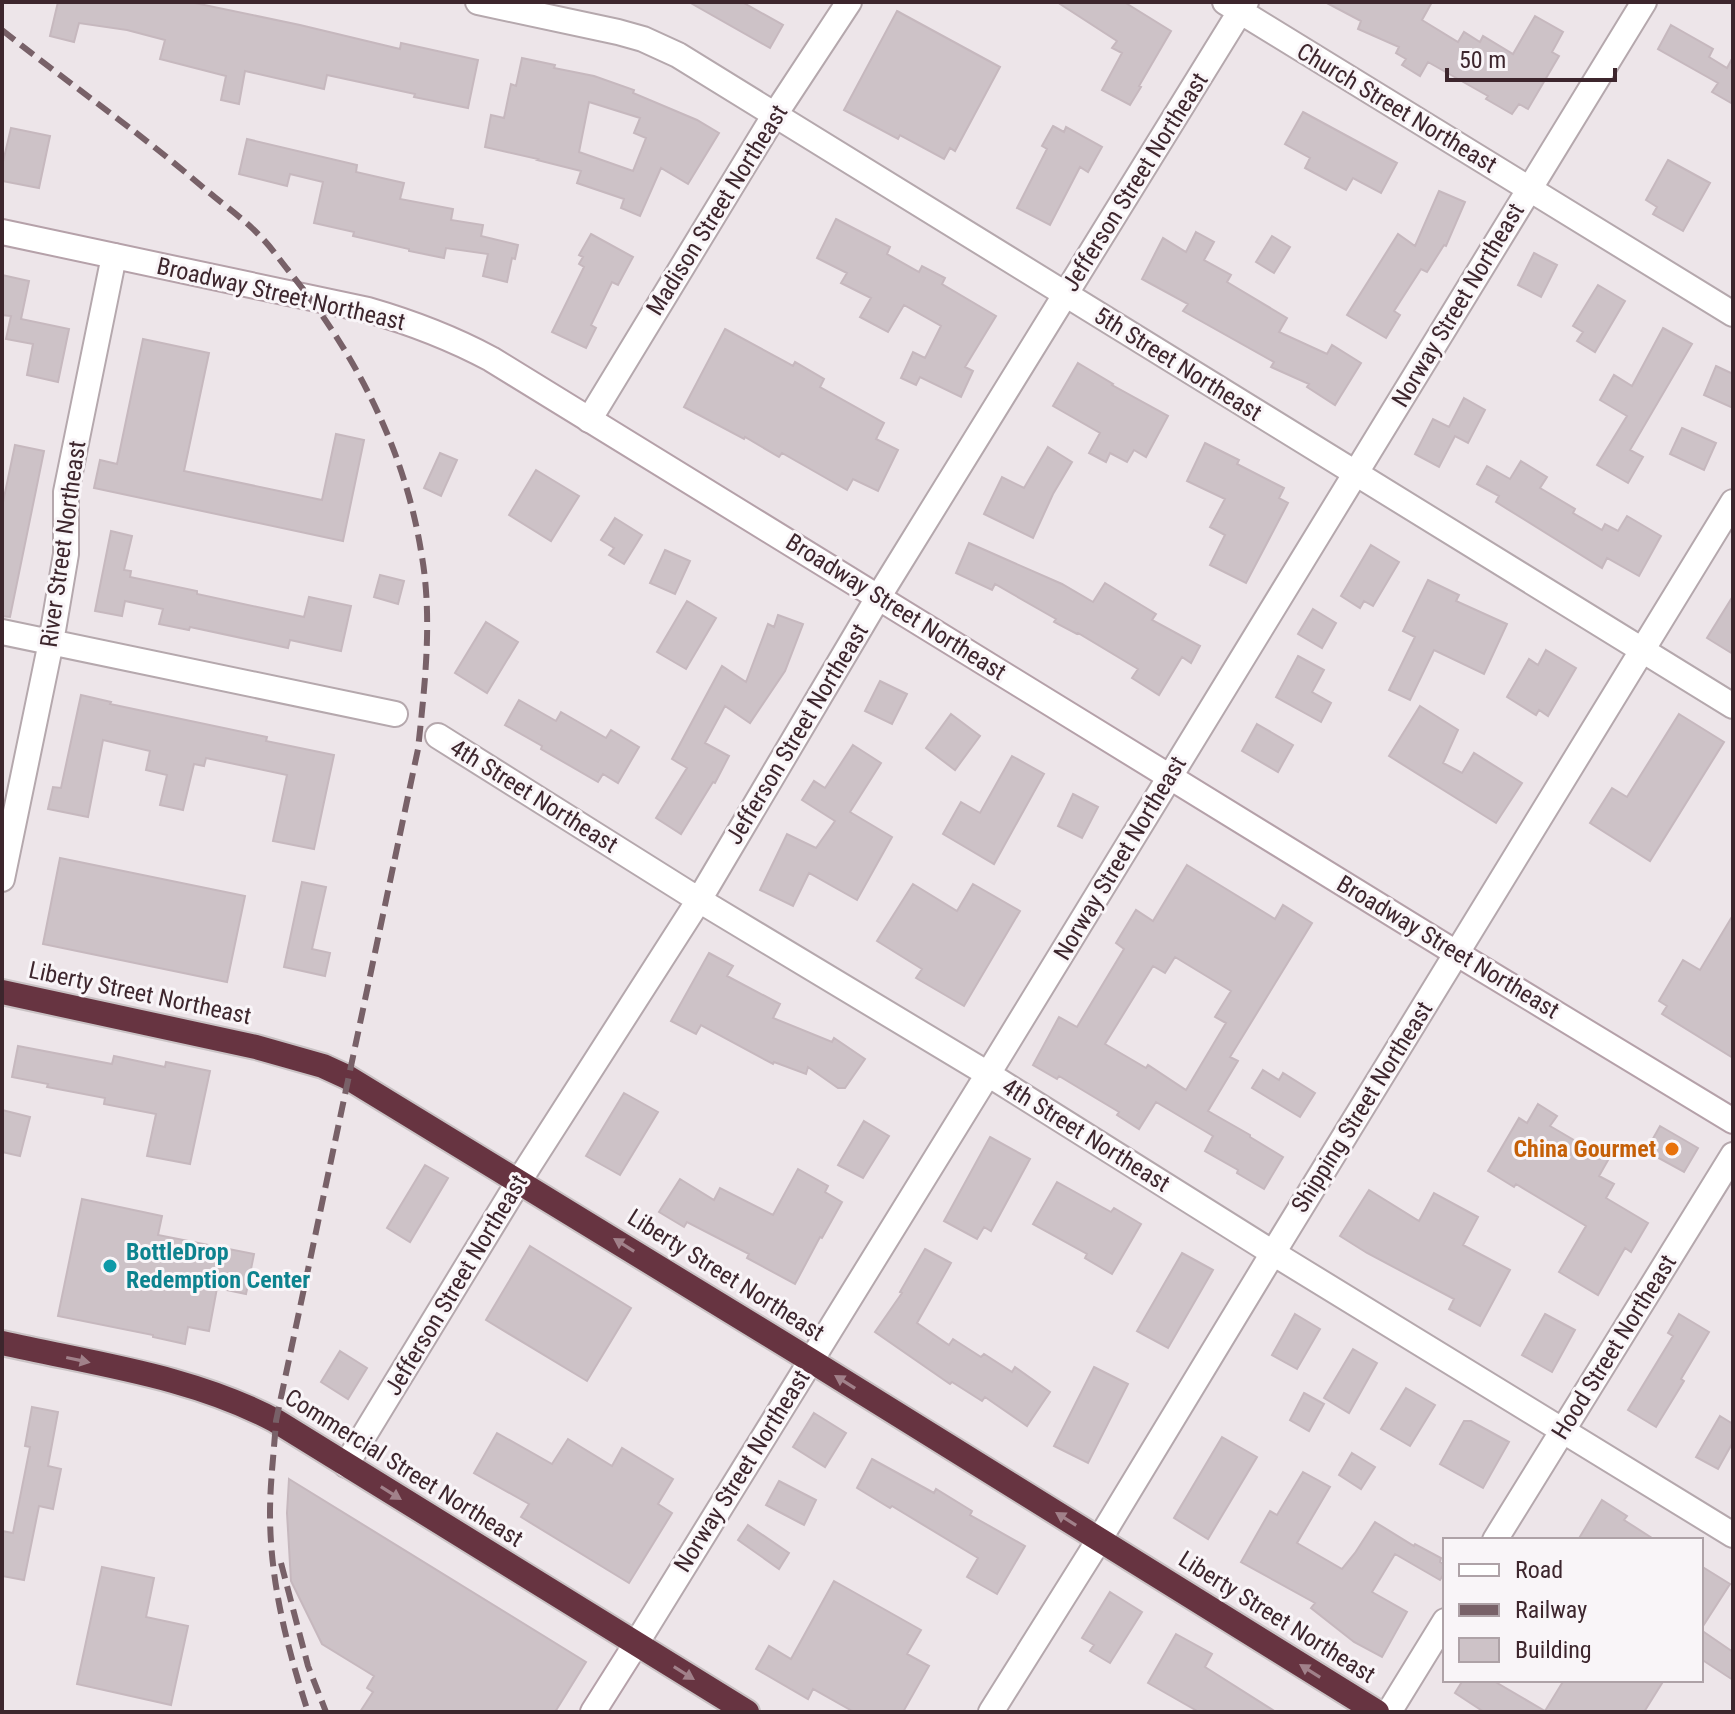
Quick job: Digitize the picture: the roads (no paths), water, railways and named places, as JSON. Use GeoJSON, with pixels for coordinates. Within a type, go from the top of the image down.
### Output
{"type":"FeatureCollection","features":[{"type":"Feature","properties":{"kind":"highway","name":"Liberty Street Northeast"},"geometry":{"type":"LineString","coordinates":[[2,992],[256,1047],[323,1066],[347,1077],[1377,1712]]}},
{"type":"Feature","properties":{"kind":"highway","name":"Commercial Street Northeast"},"geometry":{"type":"LineString","coordinates":[[2,1343],[197,1388],[251,1408],[747,1712]]}},
{"type":"Feature","properties":{"kind":"street","name":"5th Street Northeast"},"geometry":{"type":"LineString","coordinates":[[478,2],[618,32],[643,39],[678,55],[1733,706]]}},
{"type":"Feature","properties":{"kind":"street","name":"Madison Street Northeast"},"geometry":{"type":"LineString","coordinates":[[589,420],[774,116],[849,2]]}},
{"type":"Feature","properties":{"kind":"street","name":"Norway Street Northeast"},"geometry":{"type":"LineString","coordinates":[[593,1712],[988,1074],[1644,2]]}},
{"type":"Feature","properties":{"kind":"street","name":"Church Street Northeast"},"geometry":{"type":"LineString","coordinates":[[1237,5],[1733,314]]}},
{"type":"Feature","properties":{"kind":"street","name":"Jefferson Street Northeast"},"geometry":{"type":"LineString","coordinates":[[346,1465],[519,1181],[699,900],[1237,5]]}},
{"type":"Feature","properties":{"kind":"street","name":"Broadway Street Northeast"},"geometry":{"type":"LineString","coordinates":[[2,232],[368,310],[458,341],[1733,1121]]}},
{"type":"Feature","properties":{"kind":"street","name":"River Street Northeast"},"geometry":{"type":"LineString","coordinates":[[2,879],[51,642],[66,554],[66,492],[114,256]]}},
{"type":"Feature","properties":{"kind":"street","name":"Shipping Street Northeast"},"geometry":{"type":"LineString","coordinates":[[991,1712],[1733,502]]}},
{"type":"Feature","properties":{"kind":"street"},"geometry":{"type":"LineString","coordinates":[[2,632],[395,714]]}},
{"type":"Feature","properties":{"kind":"street","name":"4th Street Northeast"},"geometry":{"type":"LineString","coordinates":[[438,736],[699,900],[988,1074],[1733,1535]]}},
{"type":"Feature","properties":{"kind":"street","name":"Hood Street Northeast"},"geometry":{"type":"LineString","coordinates":[[1496,1538],[1733,1155]]}},
{"type":"Feature","properties":{"kind":"street"},"geometry":{"type":"LineString","coordinates":[[1389,1712],[1443,1624]]}},
{"type":"Feature","properties":{"kind":"railway"},"geometry":{"type":"LineString","coordinates":[[2,30],[181,169],[272,249],[334,333],[373,402],[402,475],[421,551],[427,625],[418,749],[276,1421],[270,1502],[273,1564],[287,1639],[308,1712]]}},
{"type":"Feature","properties":{"kind":"railway"},"geometry":{"type":"LineString","coordinates":[[281,1563],[308,1666],[326,1712]]}},
{"type":"Feature","properties":{"kind":"place","name":"China Gourmet"},"geometry":{"type":"Point","coordinates":[1672,1149]}},
{"type":"Feature","properties":{"kind":"place","name":"BottleDrop Redemption Center"},"geometry":{"type":"Point","coordinates":[110,1266]}}]}
